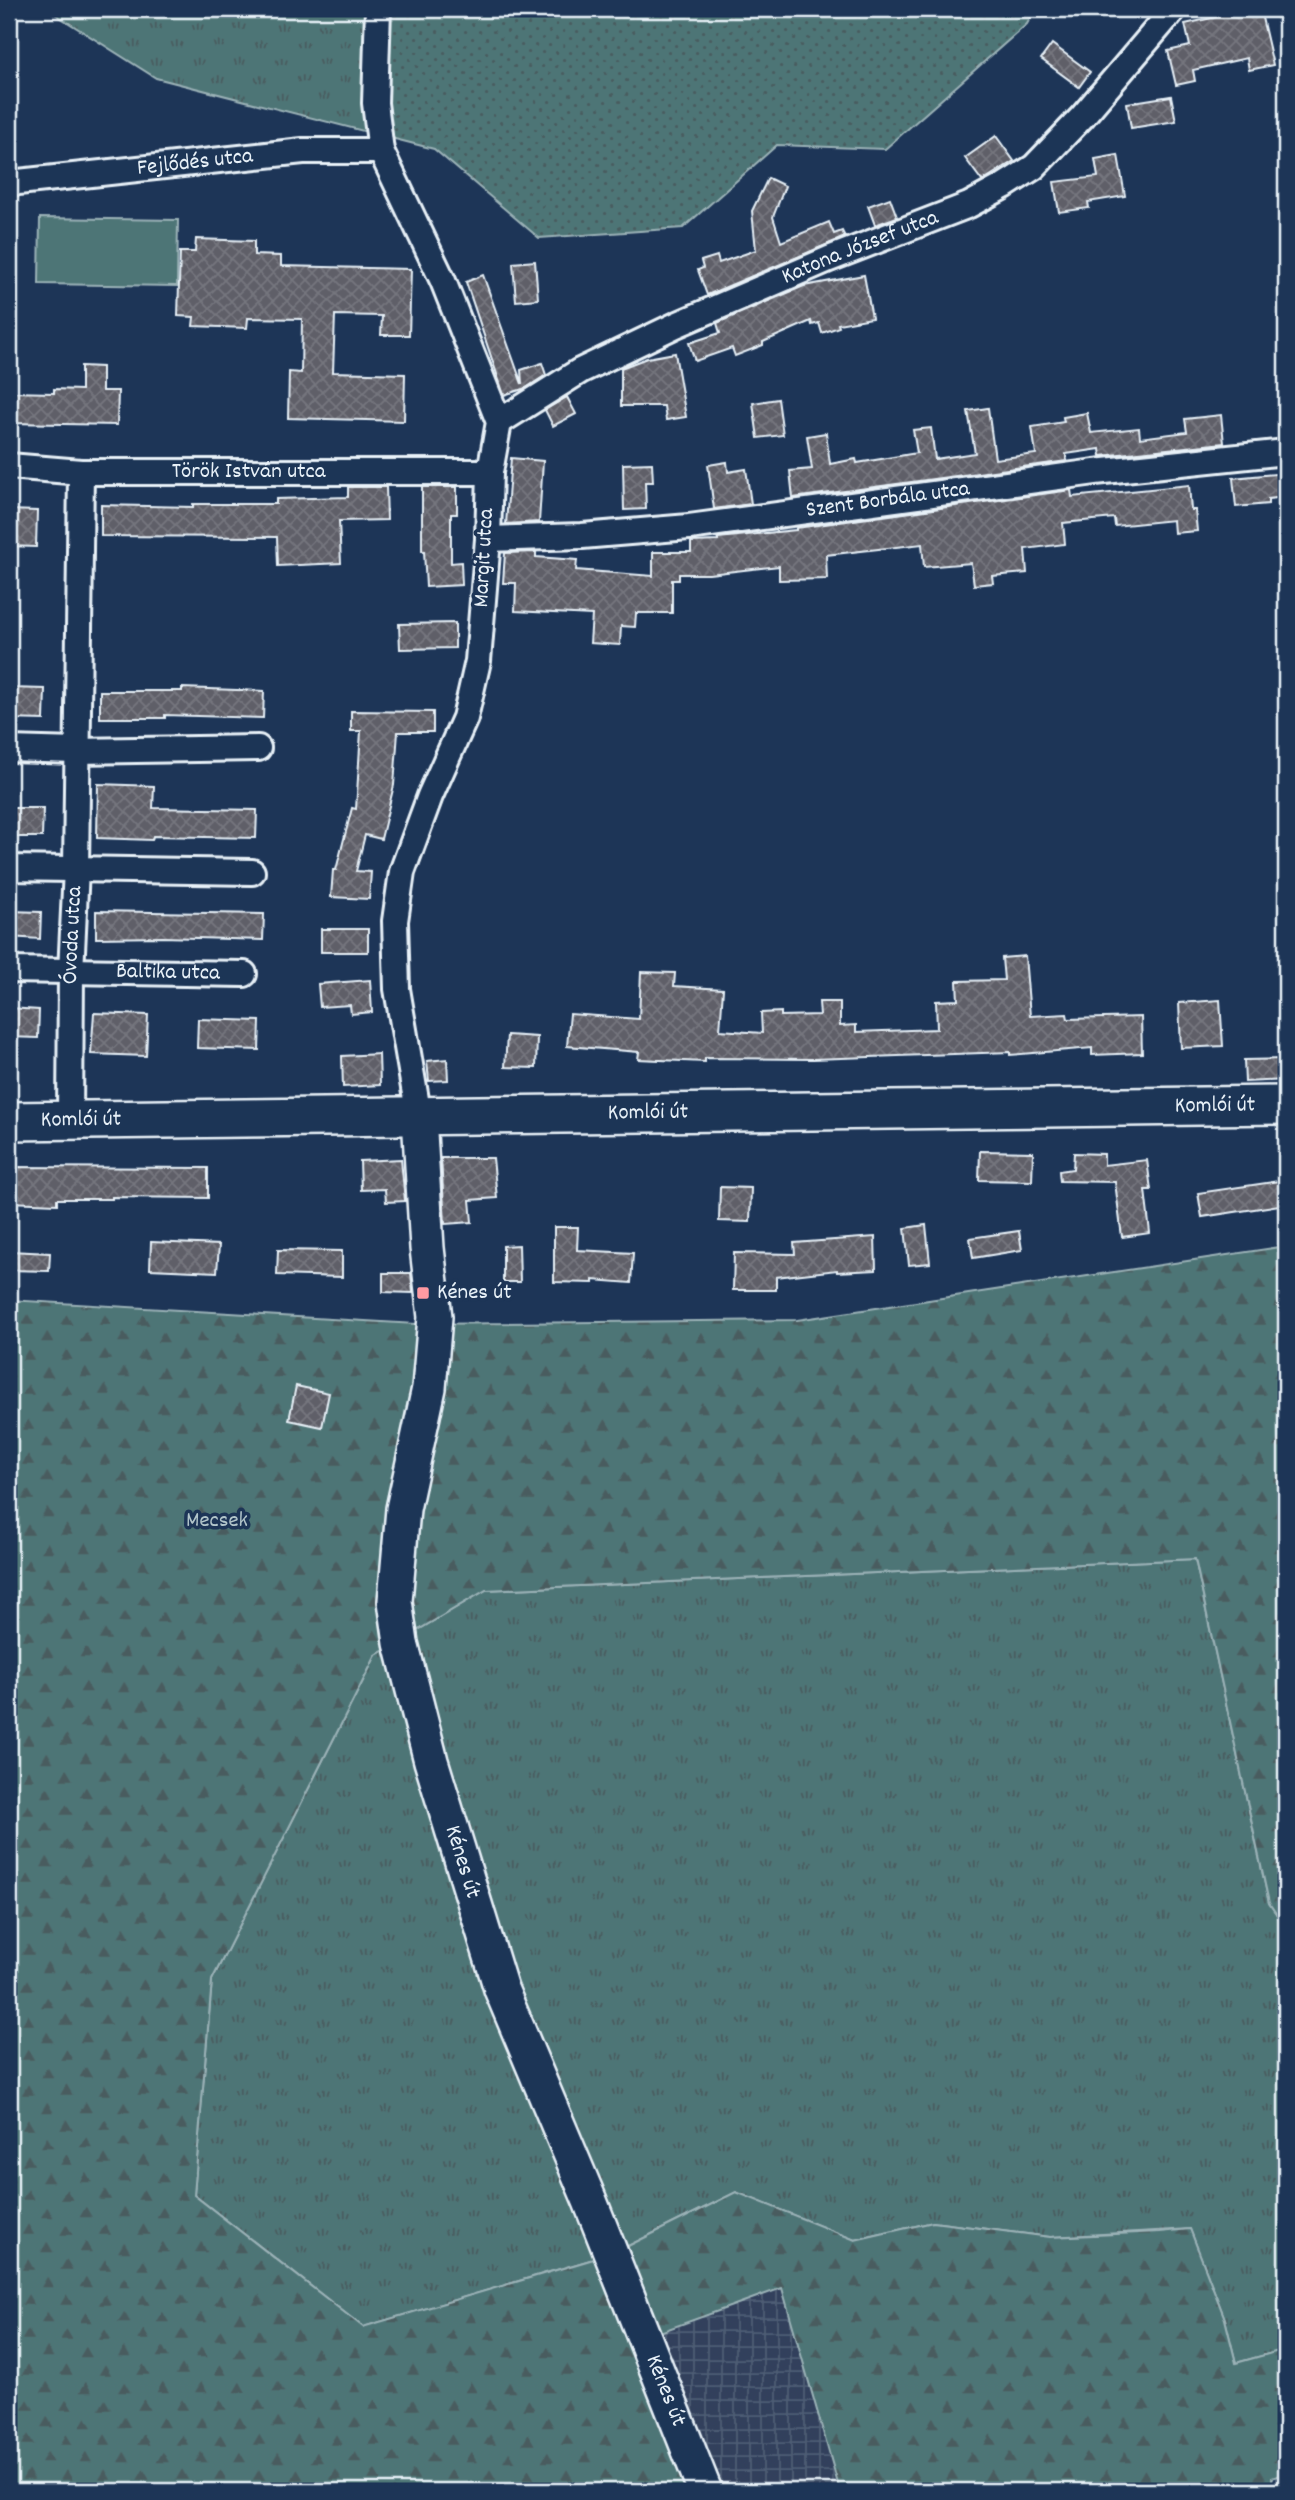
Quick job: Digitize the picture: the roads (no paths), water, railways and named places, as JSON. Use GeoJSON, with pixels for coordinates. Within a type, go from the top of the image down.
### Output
{"type":"FeatureCollection","features":[{"type":"Feature","properties":{"kind":"main road","name":"Komlói út"},"geometry":{"type":"LineString","coordinates":[[9,1121],[1286,1105]]}},
{"type":"Feature","properties":{"kind":"street"},"geometry":{"type":"LineString","coordinates":[[378,9],[375,103],[381,151],[443,281],[499,422]]}},
{"type":"Feature","properties":{"kind":"street","name":"Katona József utca"},"geometry":{"type":"LineString","coordinates":[[499,422],[580,371],[676,325],[829,260],[969,205],[1004,186],[1034,167],[1082,117],[1174,9]]}},
{"type":"Feature","properties":{"kind":"street","name":"Fejlődés utca"},"geometry":{"type":"LineString","coordinates":[[9,183],[303,151],[381,151]]}},
{"type":"Feature","properties":{"kind":"street","name":"Margit utca"},"geometry":{"type":"LineString","coordinates":[[419,1117],[397,989],[396,921],[402,872],[430,796],[465,718],[478,661],[488,539],[490,472],[499,422]]}},
{"type":"Feature","properties":{"kind":"street","name":"Szent Borbála utca"},"geometry":{"type":"LineString","coordinates":[[488,539],[582,536],[689,527],[1095,472],[1286,452]]}},
{"type":"Feature","properties":{"kind":"street","name":"Török István utca"},"geometry":{"type":"LineString","coordinates":[[9,466],[81,472],[490,472]]}},
{"type":"Feature","properties":{"kind":"street","name":"Óvoda utca"},"geometry":{"type":"LineString","coordinates":[[70,1121],[81,472]]}},
{"type":"Feature","properties":{"kind":"street"},"geometry":{"type":"LineString","coordinates":[[9,749],[76,751],[258,748]]}},
{"type":"Feature","properties":{"kind":"street"},"geometry":{"type":"LineString","coordinates":[[9,868],[253,873]]}},
{"type":"Feature","properties":{"kind":"street","name":"Baltika utca"},"geometry":{"type":"LineString","coordinates":[[9,970],[244,974]]}},
{"type":"Feature","properties":{"kind":"street","name":"Kénes út"},"geometry":{"type":"LineString","coordinates":[[419,1117],[427,1248],[435,1317],[429,1388],[403,1509],[395,1601],[401,1643],[431,1762],[501,1989],[590,2202],[705,2491]]}},
{"type":"Feature","properties":{"kind":"place","name":"Kénes út"},"geometry":{"type":"Point","coordinates":[423,1293]}},
{"type":"Feature","properties":{"kind":"park label","name":"Mecsek"},"geometry":{"type":"Point","coordinates":[217,1521]}}]}
